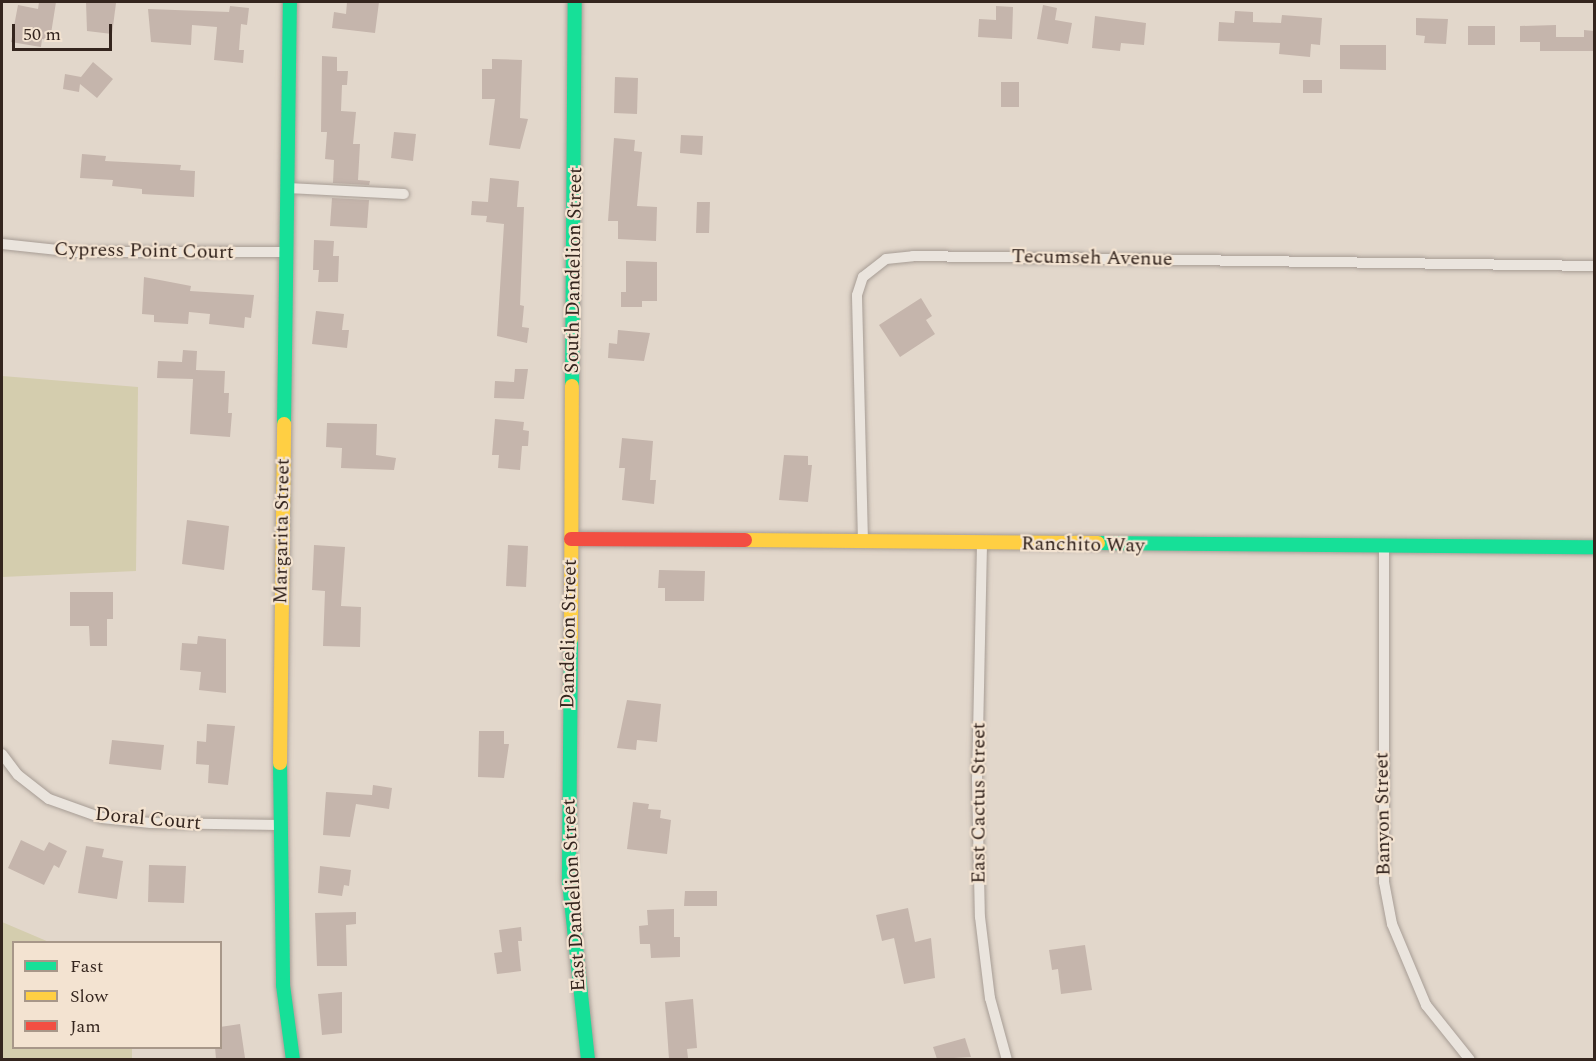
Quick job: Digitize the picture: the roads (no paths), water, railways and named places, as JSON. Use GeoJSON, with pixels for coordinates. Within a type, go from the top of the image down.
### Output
{"type":"FeatureCollection","features":[{"type":"Feature","properties":{"kind":"street","name":"Margarita Street"},"geometry":{"type":"LineString","coordinates":[[290,2],[279,825],[283,985],[293,1059]]}},
{"type":"Feature","properties":{"kind":"street","name":"South Dandelion Street"},"geometry":{"type":"LineString","coordinates":[[571,539],[575,2]]}},
{"type":"Feature","properties":{"kind":"street"},"geometry":{"type":"LineString","coordinates":[[288,188],[404,194]]}},
{"type":"Feature","properties":{"kind":"street","name":"Cypress Point Court"},"geometry":{"type":"LineString","coordinates":[[2,244],[77,252],[287,252]]}},
{"type":"Feature","properties":{"kind":"street","name":"Tecumseh Avenue"},"geometry":{"type":"LineString","coordinates":[[863,542],[857,295],[863,277],[886,259],[913,256],[1594,266]]}},
{"type":"Feature","properties":{"kind":"street","name":"Ranchito Way"},"geometry":{"type":"LineString","coordinates":[[571,539],[1594,547]]}},
{"type":"Feature","properties":{"kind":"street","name":"Dandelion Street"},"geometry":{"type":"LineString","coordinates":[[569,729],[571,539]]}},
{"type":"Feature","properties":{"kind":"street","name":"East Cactus Street"},"geometry":{"type":"LineString","coordinates":[[982,544],[977,779],[980,917],[990,999],[1007,1059]]}},
{"type":"Feature","properties":{"kind":"street","name":"Banyon Street"},"geometry":{"type":"LineString","coordinates":[[1384,545],[1384,882],[1392,924],[1426,1005],[1470,1059]]}},
{"type":"Feature","properties":{"kind":"street","name":"East Dandelion Street"},"geometry":{"type":"LineString","coordinates":[[569,729],[569,882],[574,963],[588,1059]]}},
{"type":"Feature","properties":{"kind":"street","name":"Doral Court"},"geometry":{"type":"LineString","coordinates":[[2,754],[18,775],[49,799],[102,818],[151,823],[279,825]]}}]}
